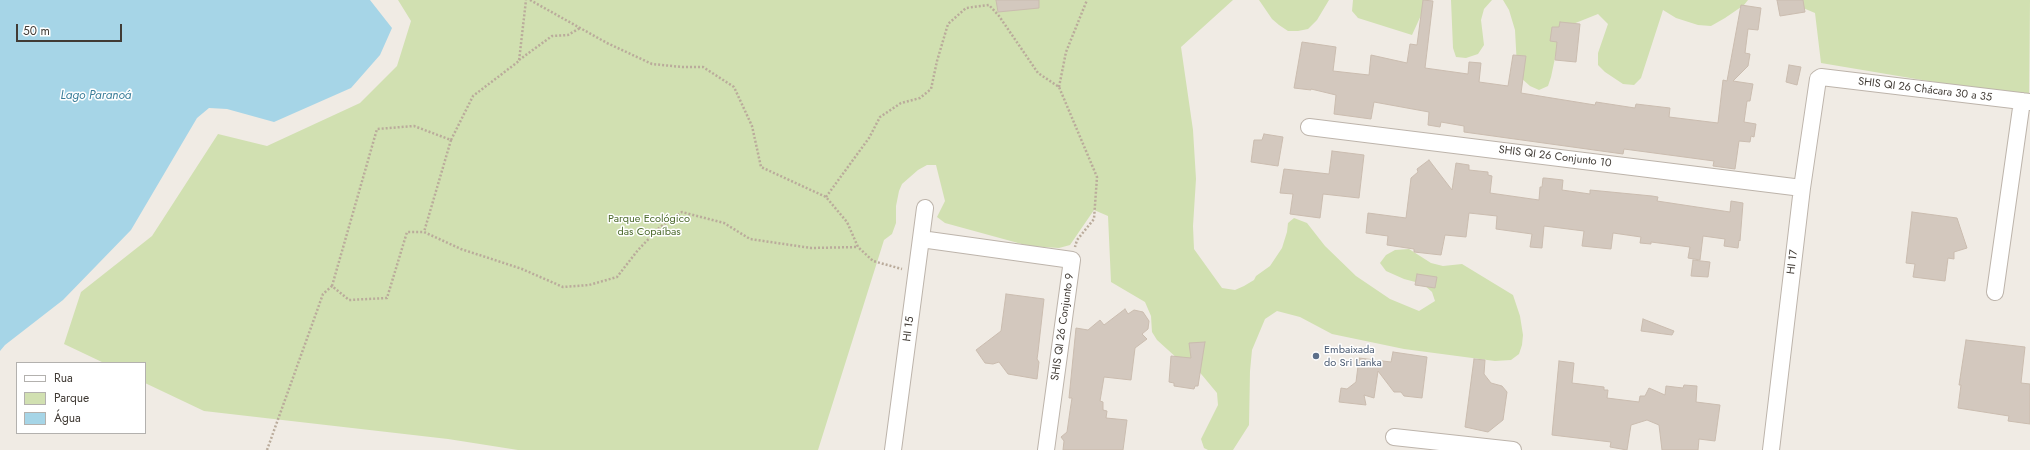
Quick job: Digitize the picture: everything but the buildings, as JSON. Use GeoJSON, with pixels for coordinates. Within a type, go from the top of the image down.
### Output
{"type":"FeatureCollection","features":[{"type":"Feature","properties":{"kind":"street","name":"SHIS QI 26 Chácara 30 a 35"},"geometry":{"type":"LineString","coordinates":[[1821,77],[2026,102]]}},
{"type":"Feature","properties":{"kind":"street","name":"HI 17"},"geometry":{"type":"LineString","coordinates":[[1771,450],[1802,188],[1817,82],[1821,77]]}},
{"type":"Feature","properties":{"kind":"street"},"geometry":{"type":"LineString","coordinates":[[1995,292],[2026,102]]}},
{"type":"Feature","properties":{"kind":"street","name":"SHIS QI 26 Conjunto 10"},"geometry":{"type":"LineString","coordinates":[[1309,127],[1802,188]]}},
{"type":"Feature","properties":{"kind":"street","name":"HI 15"},"geometry":{"type":"LineString","coordinates":[[893,450],[925,208]]}},
{"type":"Feature","properties":{"kind":"street","name":"SHIS QI 26 Conjunto 9"},"geometry":{"type":"LineString","coordinates":[[921,240],[1072,260],[1046,450]]}},
{"type":"Feature","properties":{"kind":"street"},"geometry":{"type":"LineString","coordinates":[[1394,437],[1513,450]]}},
{"type":"Feature","properties":{"kind":"path"},"geometry":{"type":"LineString","coordinates":[[519,61],[526,0]]}},
{"type":"Feature","properties":{"kind":"path"},"geometry":{"type":"LineString","coordinates":[[530,0],[607,43],[652,64],[682,67],[704,67],[734,87],[752,126],[761,167],[826,197],[847,222],[858,247],[873,261],[917,274]]}},
{"type":"Feature","properties":{"kind":"path"},"geometry":{"type":"LineString","coordinates":[[1059,87],[1066,52],[1088,0]]}},
{"type":"Feature","properties":{"kind":"path"},"geometry":{"type":"LineString","coordinates":[[826,197],[869,138],[880,117],[901,103],[920,98],[931,89],[937,61],[948,24],[966,8],[989,5],[999,16],[1038,72],[1059,87],[1097,177],[1094,220],[1077,240],[1072,260]]}},
{"type":"Feature","properties":{"kind":"path"},"geometry":{"type":"LineString","coordinates":[[424,232],[451,140],[473,96],[552,36],[568,35],[580,28]]}},
{"type":"Feature","properties":{"kind":"path"},"geometry":{"type":"LineString","coordinates":[[267,450],[323,294],[332,286],[378,129],[414,126],[451,140]]}},
{"type":"Feature","properties":{"kind":"path"},"geometry":{"type":"LineString","coordinates":[[332,286],[349,300],[387,298],[407,232],[424,232],[461,249],[522,269],[563,287],[589,285],[617,277],[638,250],[660,227],[682,212],[724,223],[750,239],[811,248],[858,247]]}},
{"type":"Feature","properties":{"kind":"green space","name":"Parque Ecológico das Copaíbas"},"geometry":{"type":"Polygon","coordinates":[[[398,0],[1233,0],[1181,47],[1193,130],[1196,179],[1193,226],[1194,249],[1222,288],[1235,290],[1244,286],[1254,280],[1256,276],[1270,266],[1282,248],[1288,223],[1294,218],[1307,223],[1325,246],[1356,276],[1390,299],[1419,311],[1435,301],[1432,292],[1423,284],[1404,279],[1386,271],[1380,263],[1386,255],[1395,250],[1409,249],[1431,263],[1443,266],[1462,264],[1513,295],[1520,316],[1523,335],[1522,345],[1519,354],[1511,360],[1495,361],[1404,349],[1332,334],[1300,317],[1277,311],[1265,319],[1252,350],[1249,425],[1233,450],[1208,450],[1204,448],[1201,439],[1218,405],[1217,393],[1197,369],[1178,359],[1157,340],[1152,332],[1151,316],[1145,302],[1111,282],[1108,216],[1094,210],[1070,245],[1059,248],[1029,246],[945,223],[937,217],[945,201],[936,165],[927,165],[918,170],[902,184],[899,191],[896,206],[896,223],[892,234],[884,240],[818,450],[518,450],[448,439],[204,411],[146,383],[146,362],[102,362],[64,344],[81,292],[152,236],[218,134],[267,146],[360,103],[397,66],[411,21],[398,0]]]}},
{"type":"Feature","properties":{"kind":"green space"},"geometry":{"type":"Polygon","coordinates":[[[1259,0],[1329,0],[1317,20],[1308,29],[1288,31],[1272,19],[1259,0]]]}},
{"type":"Feature","properties":{"kind":"green space"},"geometry":{"type":"Polygon","coordinates":[[[1353,0],[1428,0],[1412,35],[1358,18],[1352,11],[1353,0]]]}},
{"type":"Feature","properties":{"kind":"green space"},"geometry":{"type":"Polygon","coordinates":[[[1451,0],[1492,0],[1484,9],[1481,20],[1484,45],[1478,54],[1466,58],[1456,57],[1453,48],[1451,0]]]}},
{"type":"Feature","properties":{"kind":"green space"},"geometry":{"type":"Polygon","coordinates":[[[1503,0],[1748,0],[1744,5],[1711,26],[1698,25],[1676,18],[1663,10],[1641,78],[1634,85],[1623,84],[1605,72],[1598,65],[1598,53],[1608,24],[1598,14],[1568,26],[1558,44],[1548,86],[1539,90],[1530,86],[1521,78],[1517,67],[1515,30],[1509,10],[1503,0]]]}},
{"type":"Feature","properties":{"kind":"green space"},"geometry":{"type":"Polygon","coordinates":[[[1784,0],[2030,0],[2029,98],[1821,63],[1815,13],[1784,0]]]}},
{"type":"Feature","properties":{"kind":"water","name":"Lago Paranoá"},"geometry":{"type":"Polygon","coordinates":[[[0,0],[370,0],[392,28],[380,55],[351,88],[274,122],[227,109],[209,108],[197,118],[131,230],[63,300],[5,345],[0,351],[0,0]]]}},
{"type":"Feature","properties":{"kind":"place","name":"Embaixada do Sri Lanka"},"geometry":{"type":"Point","coordinates":[1316,356]}}]}
